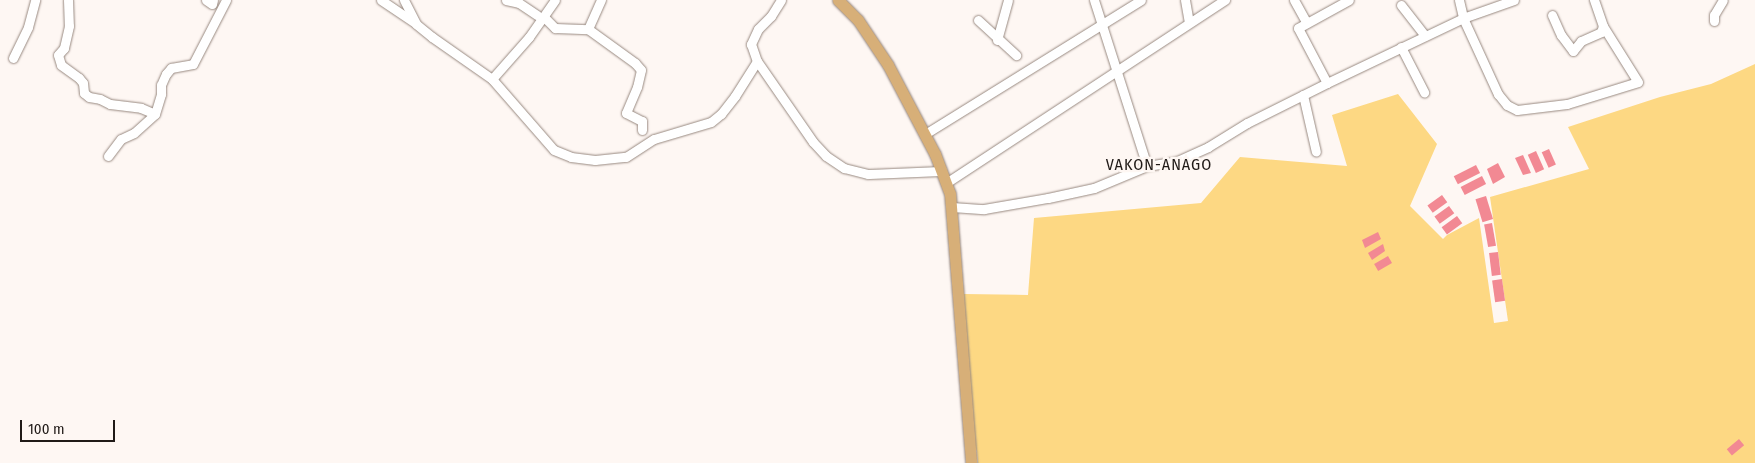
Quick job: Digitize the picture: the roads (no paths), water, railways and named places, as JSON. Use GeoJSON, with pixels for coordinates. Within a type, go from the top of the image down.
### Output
{"type":"FeatureCollection","features":[{"type":"Feature","properties":{"kind":"main road"},"geometry":{"type":"LineString","coordinates":[[838,0],[858,20],[877,48],[925,134],[946,182],[952,207],[970,463]]}},
{"type":"Feature","properties":{"kind":"street"},"geometry":{"type":"LineString","coordinates":[[13,58],[28,27],[35,0]]}},
{"type":"Feature","properties":{"kind":"street"},"geometry":{"type":"LineString","coordinates":[[68,0],[69,26],[64,48],[58,55],[61,66],[79,78],[83,83],[84,93],[89,97],[100,99],[110,104],[141,108],[155,114]]}},
{"type":"Feature","properties":{"kind":"street"},"geometry":{"type":"LineString","coordinates":[[108,156],[121,139],[134,133],[155,114],[166,74],[171,68],[193,64],[226,0]]}},
{"type":"Feature","properties":{"kind":"street"},"geometry":{"type":"LineString","coordinates":[[381,0],[492,79],[554,150],[571,157],[595,160],[626,157],[654,139],[711,122],[721,114],[735,96],[757,61]]}},
{"type":"Feature","properties":{"kind":"street"},"geometry":{"type":"LineString","coordinates":[[404,0],[416,24]]}},
{"type":"Feature","properties":{"kind":"street"},"geometry":{"type":"LineString","coordinates":[[506,0],[519,3],[541,16],[555,28],[588,29],[635,62],[641,70],[637,87],[626,113],[642,122],[642,130]]}},
{"type":"Feature","properties":{"kind":"street"},"geometry":{"type":"LineString","coordinates":[[492,79],[530,37],[541,16],[555,0]]}},
{"type":"Feature","properties":{"kind":"street"},"geometry":{"type":"LineString","coordinates":[[588,29],[601,0]]}},
{"type":"Feature","properties":{"kind":"street"},"geometry":{"type":"LineString","coordinates":[[781,0],[753,38],[751,44],[757,61],[826,156],[844,168],[868,174],[942,171]]}},
{"type":"Feature","properties":{"kind":"street"},"geometry":{"type":"LineString","coordinates":[[997,40],[1008,0]]}},
{"type":"Feature","properties":{"kind":"street"},"geometry":{"type":"LineString","coordinates":[[1094,0],[1147,166]]}},
{"type":"Feature","properties":{"kind":"street"},"geometry":{"type":"LineString","coordinates":[[925,134],[1141,0]]}},
{"type":"Feature","properties":{"kind":"street"},"geometry":{"type":"LineString","coordinates":[[1184,0],[1189,22]]}},
{"type":"Feature","properties":{"kind":"street"},"geometry":{"type":"LineString","coordinates":[[946,182],[1118,72],[1189,22],[1225,0]]}},
{"type":"Feature","properties":{"kind":"street"},"geometry":{"type":"LineString","coordinates":[[1294,0],[1307,23]]}},
{"type":"Feature","properties":{"kind":"street"},"geometry":{"type":"LineString","coordinates":[[1327,83],[1298,28],[1349,0]]}},
{"type":"Feature","properties":{"kind":"street"},"geometry":{"type":"LineString","coordinates":[[1459,0],[1463,18],[1498,94],[1507,105],[1517,110],[1566,104],[1638,82],[1603,26],[1594,0]]}},
{"type":"Feature","properties":{"kind":"street"},"geometry":{"type":"LineString","coordinates":[[952,207],[984,209],[1048,198],[1094,188],[1147,166],[1177,161],[1208,147],[1247,123],[1425,36],[1463,18],[1514,0]]}},
{"type":"Feature","properties":{"kind":"street"},"geometry":{"type":"LineString","coordinates":[[1714,21],[1714,15],[1723,0]]}},
{"type":"Feature","properties":{"kind":"street"},"geometry":{"type":"LineString","coordinates":[[210,2],[217,17]]}},
{"type":"Feature","properties":{"kind":"street"},"geometry":{"type":"LineString","coordinates":[[1401,5],[1425,36]]}},
{"type":"Feature","properties":{"kind":"street"},"geometry":{"type":"LineString","coordinates":[[1552,15],[1562,35],[1573,50],[1581,41],[1601,32],[1603,26]]}},
{"type":"Feature","properties":{"kind":"street"},"geometry":{"type":"LineString","coordinates":[[978,20],[997,40],[1016,55]]}},
{"type":"Feature","properties":{"kind":"street"},"geometry":{"type":"LineString","coordinates":[[1401,48],[1424,92]]}},
{"type":"Feature","properties":{"kind":"street"},"geometry":{"type":"LineString","coordinates":[[1303,95],[1316,152]]}},
{"type":"Feature","properties":{"kind":"district","name":"VAKON-ANAGO"},"geometry":{"type":"Point","coordinates":[1159,165]}}]}
